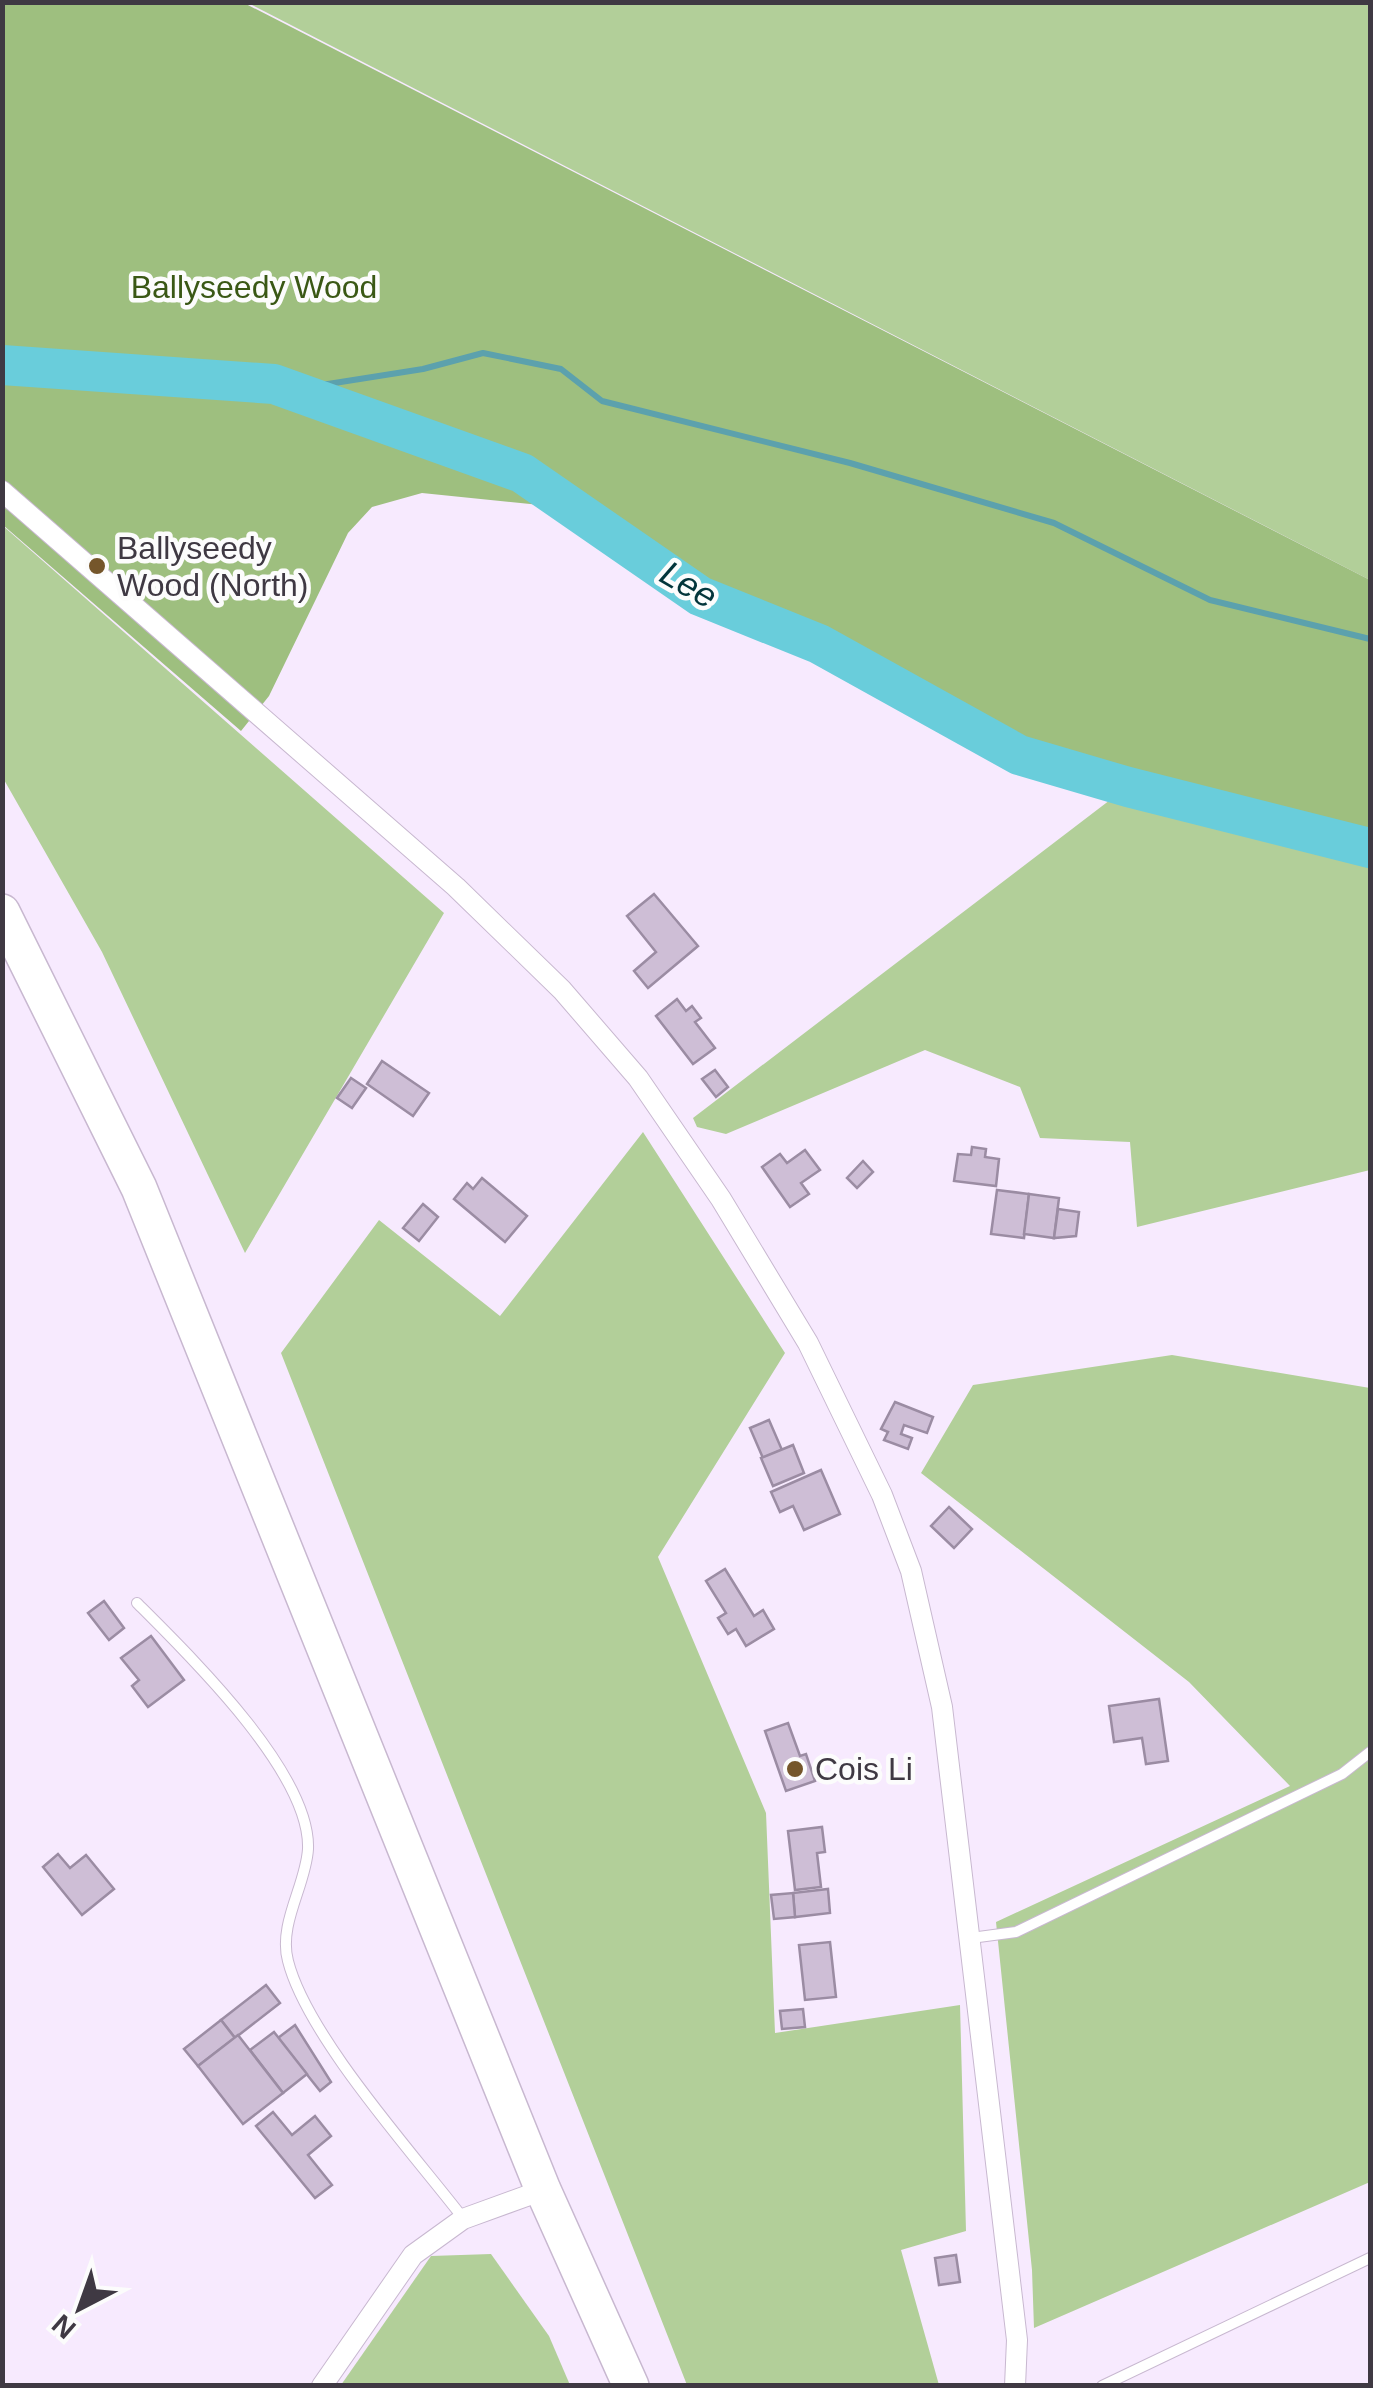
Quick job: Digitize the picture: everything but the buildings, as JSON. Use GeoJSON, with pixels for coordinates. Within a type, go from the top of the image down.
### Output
{"type":"FeatureCollection","features":[{"type":"Feature","properties":{"kind":"highway"},"geometry":{"type":"LineString","coordinates":[[2,912],[139,1188],[542,2190],[631,2386]]}},
{"type":"Feature","properties":{"kind":"street"},"geometry":{"type":"LineString","coordinates":[[2,491],[220,678],[514,941],[618,1052],[713,1187],[808,1343],[882,1495],[911,1572],[942,1707],[1017,2340],[1015,2386]]}},
{"type":"Feature","properties":{"kind":"street"},"geometry":{"type":"LineString","coordinates":[[322,2386],[413,2254],[463,2219],[542,2190]]}},
{"type":"Feature","properties":{"kind":"lane"},"geometry":{"type":"LineString","coordinates":[[138,1603],[240,1708],[278,1768],[295,1801],[308,1847],[289,1924],[287,1959],[323,2035],[463,2219]]}},
{"type":"Feature","properties":{"kind":"lane"},"geometry":{"type":"LineString","coordinates":[[971,1938],[1016,1932],[1342,1774],[1370,1752]]}},
{"type":"Feature","properties":{"kind":"lane"},"geometry":{"type":"LineString","coordinates":[[1102,2386],[1370,2258]]}},
{"type":"Feature","properties":{"kind":"green space","name":"Ballyseedy Wood"},"geometry":{"type":"Polygon","coordinates":[[[3,3],[244,3],[1370,580],[1370,861],[1043,777],[826,661],[696,607],[540,505],[422,493],[372,507],[348,533],[269,696],[241,731],[3,525],[3,3]]]}},
{"type":"Feature","properties":{"kind":"green space"},"geometry":{"type":"Polygon","coordinates":[[[248,3],[1370,3],[1370,580],[248,3]]]}},
{"type":"Feature","properties":{"kind":"green space"},"geometry":{"type":"Polygon","coordinates":[[[2,525],[444,913],[245,1253],[102,952],[3,778],[2,525]]]}},
{"type":"Feature","properties":{"kind":"green space"},"geometry":{"type":"Polygon","coordinates":[[[1110,800],[1370,865],[1370,1170],[1137,1227],[1130,1142],[1040,1138],[1020,1087],[925,1050],[726,1134],[697,1127],[693,1118],[1110,800]]]}},
{"type":"Feature","properties":{"kind":"green space"},"geometry":{"type":"Polygon","coordinates":[[[643,1132],[785,1353],[658,1557],[766,1813],[775,2033],[960,2005],[966,2231],[901,2250],[939,2385],[687,2385],[281,1353],[379,1220],[500,1316],[643,1132]]]}},
{"type":"Feature","properties":{"kind":"green space"},"geometry":{"type":"Polygon","coordinates":[[[1172,1355],[1370,1388],[1370,2182],[1034,2328],[1032,2270],[996,1922],[1290,1786],[1189,1682],[921,1473],[973,1385],[1172,1355]]]}},
{"type":"Feature","properties":{"kind":"green space"},"geometry":{"type":"Polygon","coordinates":[[[491,2254],[549,2336],[570,2385],[341,2385],[431,2256],[491,2254]]]}},
{"type":"Feature","properties":{"kind":"waterway"},"geometry":{"type":"LineString","coordinates":[[274,384],[328,384],[423,369],[483,353],[561,369],[602,401],[850,463],[1054,523],[1210,600],[1370,639]]}},
{"type":"Feature","properties":{"kind":"waterway","name":"Lee"},"geometry":{"type":"LineString","coordinates":[[2,365],[274,384],[522,473],[700,596],[819,644],[1019,755],[1128,787],[1370,848]]}},
{"type":"Feature","properties":{"kind":"place","name":"Ballyseedy Wood (North)"},"geometry":{"type":"Point","coordinates":[97,566]}},
{"type":"Feature","properties":{"kind":"place","name":"Cois Li"},"geometry":{"type":"Point","coordinates":[795,1769]}}]}
